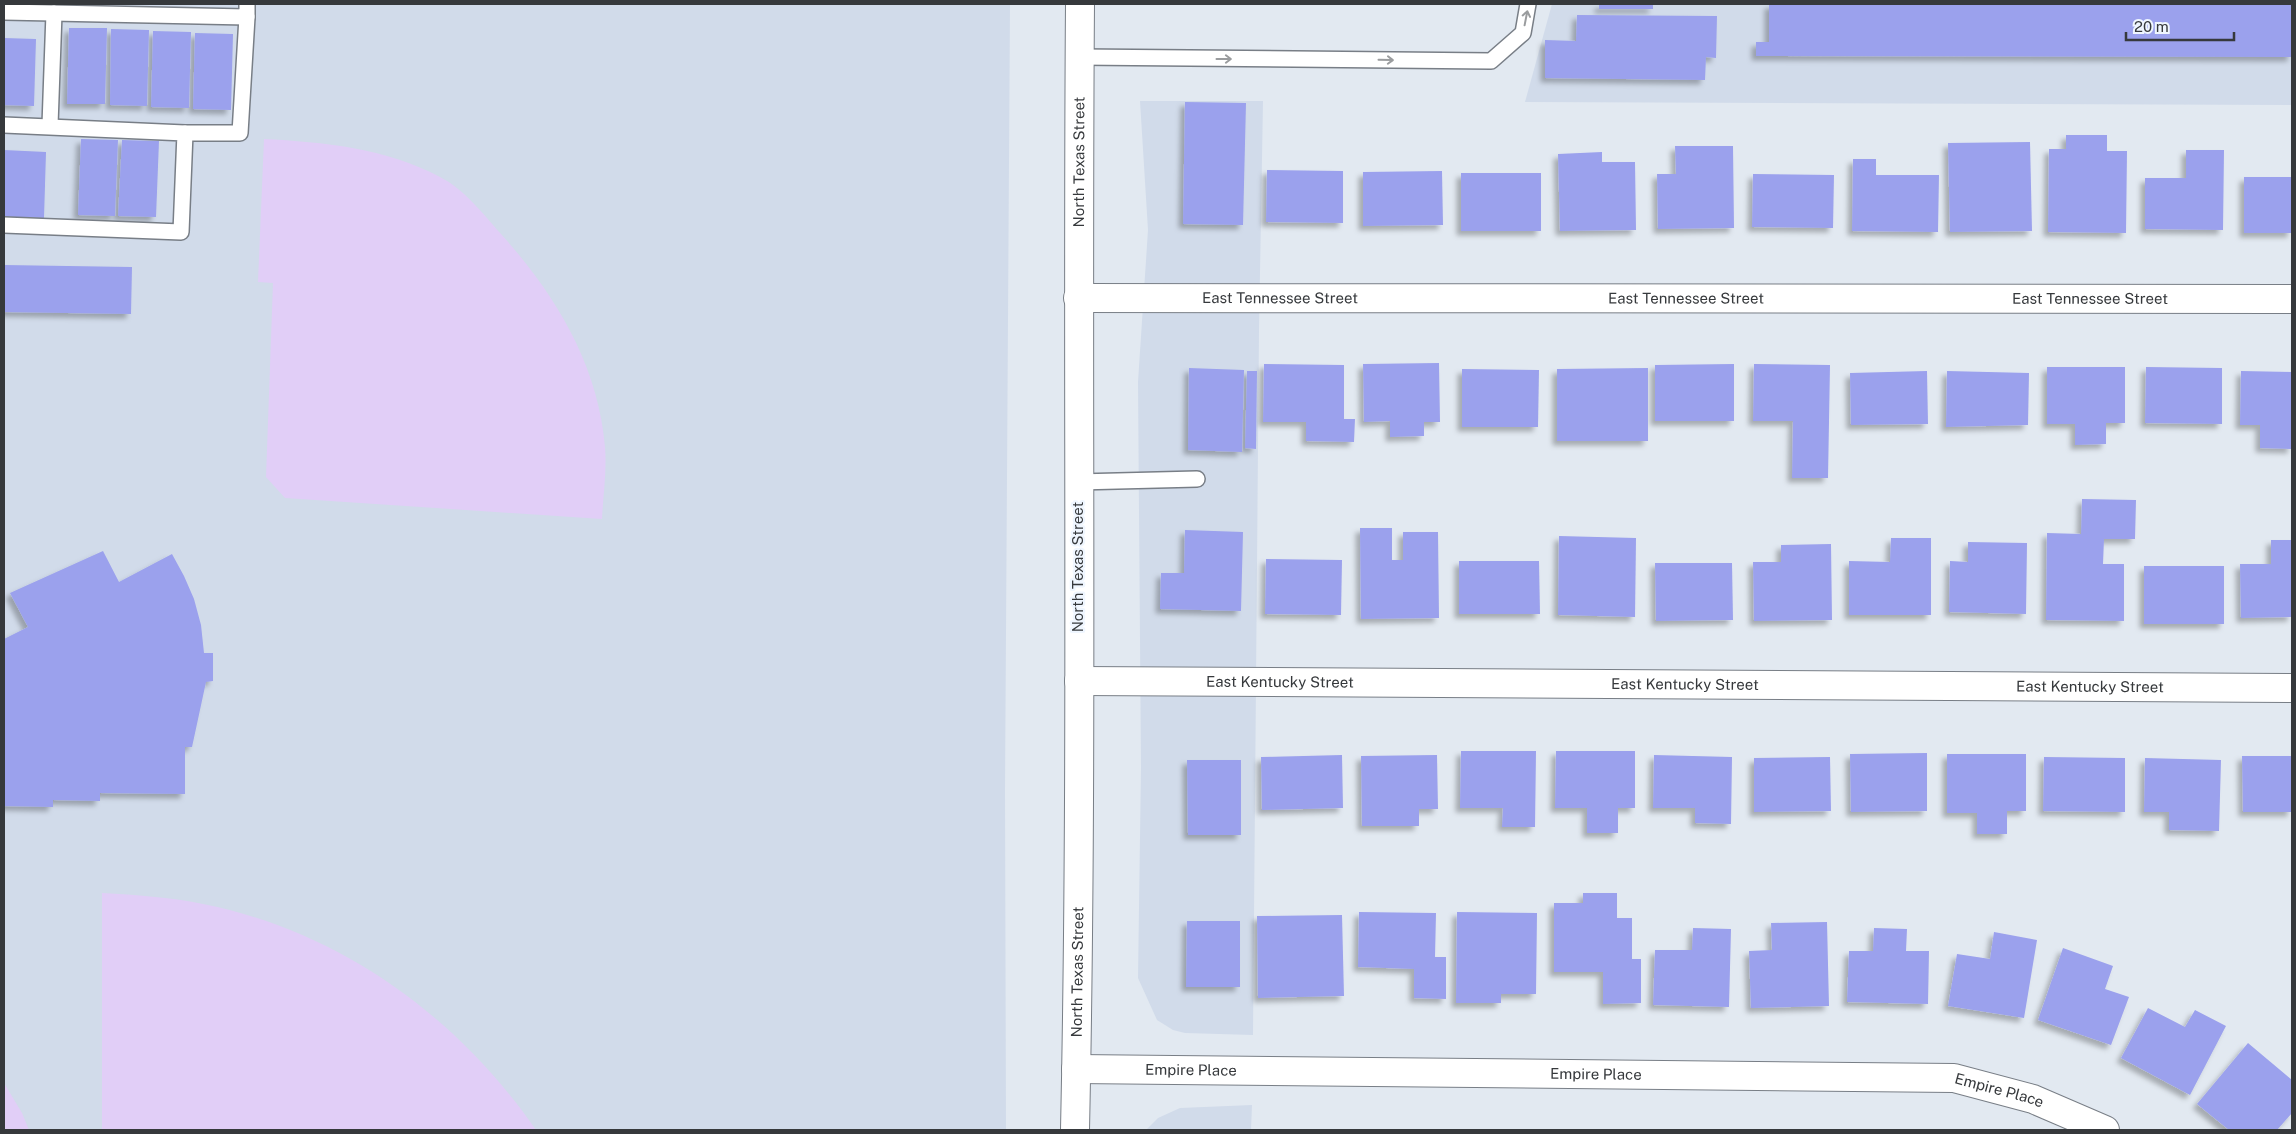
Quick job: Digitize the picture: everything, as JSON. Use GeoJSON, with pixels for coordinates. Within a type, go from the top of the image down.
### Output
{"type":"FeatureCollection","features":[{"type":"Feature","properties":{"kind":"street","name":"North Texas Street"},"geometry":{"type":"LineString","coordinates":[[1075,1130],[1079,681],[1078,298],[1080,4]]}},
{"type":"Feature","properties":{"kind":"street","name":"East Tennessee Street"},"geometry":{"type":"LineString","coordinates":[[1078,298],[2292,299]]}},
{"type":"Feature","properties":{"kind":"street","name":"East Kentucky Street"},"geometry":{"type":"LineString","coordinates":[[1079,681],[2292,688]]}},
{"type":"Feature","properties":{"kind":"street","name":"Empire Place"},"geometry":{"type":"LineString","coordinates":[[1076,1069],[1954,1078],[2033,1099],[2105,1130]]}},
{"type":"Feature","properties":{"kind":"lane"},"geometry":{"type":"LineString","coordinates":[[1080,57],[1491,62],[1523,33],[1528,4]]}},
{"type":"Feature","properties":{"kind":"lane"},"geometry":{"type":"LineString","coordinates":[[4,12],[34,8],[54,13],[135,9],[247,10],[240,133],[185,133],[50,125],[4,125]]}},
{"type":"Feature","properties":{"kind":"lane"},"geometry":{"type":"LineString","coordinates":[[50,125],[54,13]]}},
{"type":"Feature","properties":{"kind":"lane"},"geometry":{"type":"LineString","coordinates":[[4,226],[181,232],[185,133]]}},
{"type":"Feature","properties":{"kind":"lane"},"geometry":{"type":"LineString","coordinates":[[1078,482],[1198,479]]}},
{"type":"Feature","properties":{"kind":"shaded area"},"geometry":{"type":"Polygon","coordinates":[[[4,4],[1010,4],[1005,791],[1006,1130],[4,1130],[4,4]]]}},
{"type":"Feature","properties":{"kind":"shaded area"},"geometry":{"type":"Polygon","coordinates":[[[1552,4],[2292,4],[2292,105],[1525,102],[1552,4]]]}},
{"type":"Feature","properties":{"kind":"shaded area"},"geometry":{"type":"Polygon","coordinates":[[[1140,101],[1263,101],[1259,330],[1253,1035],[1185,1033],[1173,1030],[1157,1020],[1138,978],[1141,767],[1138,382],[1148,230],[1140,101]]]}},
{"type":"Feature","properties":{"kind":"shaded area"},"geometry":{"type":"Polygon","coordinates":[[[264,139],[354,148],[398,159],[449,182],[473,202],[521,257],[539,281],[571,332],[583,359],[601,416],[605,447],[602,519],[285,498],[266,477],[273,283],[258,282],[264,139]]]}},
{"type":"Feature","properties":{"kind":"shaded area"},"geometry":{"type":"Polygon","coordinates":[[[102,893],[178,900],[203,904],[253,917],[302,935],[348,958],[392,985],[432,1016],[470,1051],[505,1089],[536,1130],[102,1130],[102,893]]]}},
{"type":"Feature","properties":{"kind":"shaded area"},"geometry":{"type":"Polygon","coordinates":[[[4,1083],[22,1113],[29,1130],[4,1130],[4,1083]]]}},
{"type":"Feature","properties":{"kind":"shaded area"},"geometry":{"type":"Polygon","coordinates":[[[1252,1105],[1251,1130],[1146,1130],[1158,1118],[1180,1108],[1252,1105]]]}},
{"type":"Feature","properties":{"kind":"building"},"geometry":{"type":"Polygon","coordinates":[[[1599,4],[1653,4],[1653,9],[1599,9],[1599,4]]]}},
{"type":"Feature","properties":{"kind":"building"},"geometry":{"type":"Polygon","coordinates":[[[1769,4],[2292,5],[2292,57],[1756,56],[1756,42],[1769,42],[1769,4]]]}},
{"type":"Feature","properties":{"kind":"building"},"geometry":{"type":"Polygon","coordinates":[[[1577,15],[1717,16],[1716,58],[1706,57],[1705,80],[1545,78],[1545,40],[1576,41],[1577,15]]]}},
{"type":"Feature","properties":{"kind":"building"},"geometry":{"type":"Polygon","coordinates":[[[69,28],[107,28],[105,104],[67,104],[69,28]]]}},
{"type":"Feature","properties":{"kind":"building"},"geometry":{"type":"Polygon","coordinates":[[[111,29],[149,30],[147,106],[110,105],[111,29]]]}},
{"type":"Feature","properties":{"kind":"building"},"geometry":{"type":"Polygon","coordinates":[[[153,31],[191,32],[189,108],[151,107],[153,31]]]}},
{"type":"Feature","properties":{"kind":"building"},"geometry":{"type":"Polygon","coordinates":[[[195,33],[233,34],[231,110],[193,109],[195,33]]]}},
{"type":"Feature","properties":{"kind":"building"},"geometry":{"type":"Polygon","coordinates":[[[4,38],[36,39],[34,106],[4,105],[4,38]]]}},
{"type":"Feature","properties":{"kind":"building"},"geometry":{"type":"Polygon","coordinates":[[[1185,102],[1246,103],[1243,225],[1183,224],[1185,102]]]}},
{"type":"Feature","properties":{"kind":"building"},"geometry":{"type":"Polygon","coordinates":[[[2066,135],[2107,135],[2107,151],[2127,151],[2126,233],[2048,232],[2049,149],[2066,149],[2066,135]]]}},
{"type":"Feature","properties":{"kind":"building"},"geometry":{"type":"Polygon","coordinates":[[[81,139],[118,140],[115,216],[78,215],[81,139]]]}},
{"type":"Feature","properties":{"kind":"building"},"geometry":{"type":"Polygon","coordinates":[[[122,140],[159,141],[156,217],[118,216],[122,140]]]}},
{"type":"Feature","properties":{"kind":"building"},"geometry":{"type":"Polygon","coordinates":[[[2030,142],[2032,231],[1950,232],[1948,143],[2030,142]]]}},
{"type":"Feature","properties":{"kind":"building"},"geometry":{"type":"Polygon","coordinates":[[[1675,146],[1733,146],[1734,228],[1658,229],[1657,174],[1676,174],[1675,146]]]}},
{"type":"Feature","properties":{"kind":"building"},"geometry":{"type":"Polygon","coordinates":[[[4,150],[46,152],[44,218],[4,217],[4,150]]]}},
{"type":"Feature","properties":{"kind":"building"},"geometry":{"type":"Polygon","coordinates":[[[2186,150],[2224,150],[2223,230],[2145,229],[2145,178],[2186,178],[2186,150]]]}},
{"type":"Feature","properties":{"kind":"building"},"geometry":{"type":"Polygon","coordinates":[[[1602,152],[1602,162],[1635,162],[1636,230],[1560,231],[1558,154],[1602,152]]]}},
{"type":"Feature","properties":{"kind":"building"},"geometry":{"type":"Polygon","coordinates":[[[1853,159],[1876,159],[1876,175],[1939,175],[1938,232],[1852,231],[1853,159]]]}},
{"type":"Feature","properties":{"kind":"building"},"geometry":{"type":"Polygon","coordinates":[[[1267,170],[1343,171],[1343,223],[1266,222],[1267,170]]]}},
{"type":"Feature","properties":{"kind":"building"},"geometry":{"type":"Polygon","coordinates":[[[1442,171],[1443,225],[1363,226],[1363,172],[1442,171]]]}},
{"type":"Feature","properties":{"kind":"building"},"geometry":{"type":"Polygon","coordinates":[[[1461,173],[1541,173],[1541,231],[1461,231],[1461,173]]]}},
{"type":"Feature","properties":{"kind":"building"},"geometry":{"type":"Polygon","coordinates":[[[1753,174],[1834,175],[1833,228],[1752,227],[1753,174]]]}},
{"type":"Feature","properties":{"kind":"building"},"geometry":{"type":"Polygon","coordinates":[[[2244,177],[2292,177],[2292,233],[2244,233],[2244,177]]]}},
{"type":"Feature","properties":{"kind":"building"},"geometry":{"type":"Polygon","coordinates":[[[4,265],[132,267],[131,314],[4,312],[4,265]]]}},
{"type":"Feature","properties":{"kind":"building"},"geometry":{"type":"Polygon","coordinates":[[[1439,363],[1440,422],[1424,422],[1424,436],[1390,437],[1390,421],[1364,422],[1363,364],[1439,363]]]}},
{"type":"Feature","properties":{"kind":"building"},"geometry":{"type":"Polygon","coordinates":[[[1264,364],[1344,365],[1344,419],[1355,419],[1354,442],[1306,441],[1306,422],[1263,422],[1264,364]]]}},
{"type":"Feature","properties":{"kind":"building"},"geometry":{"type":"Polygon","coordinates":[[[1734,364],[1734,421],[1655,421],[1655,365],[1734,364]]]}},
{"type":"Feature","properties":{"kind":"building"},"geometry":{"type":"Polygon","coordinates":[[[1754,364],[1830,365],[1828,478],[1792,478],[1793,421],[1753,421],[1754,364]]]}},
{"type":"Feature","properties":{"kind":"building"},"geometry":{"type":"Polygon","coordinates":[[[2047,367],[2125,367],[2125,423],[2106,423],[2106,444],[2075,445],[2075,424],[2047,424],[2047,367]]]}},
{"type":"Feature","properties":{"kind":"building"},"geometry":{"type":"Polygon","coordinates":[[[2146,367],[2222,368],[2222,424],[2145,423],[2146,367]]]}},
{"type":"Feature","properties":{"kind":"building"},"geometry":{"type":"Polygon","coordinates":[[[1189,368],[1244,370],[1242,452],[1188,450],[1189,368]]]}},
{"type":"Feature","properties":{"kind":"building"},"geometry":{"type":"Polygon","coordinates":[[[1648,368],[1648,441],[1557,441],[1557,369],[1648,368]]]}},
{"type":"Feature","properties":{"kind":"building"},"geometry":{"type":"Polygon","coordinates":[[[1462,369],[1539,370],[1538,427],[1462,427],[1462,369]]]}},
{"type":"Feature","properties":{"kind":"building"},"geometry":{"type":"Polygon","coordinates":[[[1247,371],[1257,371],[1256,449],[1245,448],[1247,371]]]}},
{"type":"Feature","properties":{"kind":"building"},"geometry":{"type":"Polygon","coordinates":[[[1927,371],[1928,424],[1851,425],[1850,373],[1927,371]]]}},
{"type":"Feature","properties":{"kind":"building"},"geometry":{"type":"Polygon","coordinates":[[[1947,371],[2029,373],[2028,425],[1946,427],[1947,371]]]}},
{"type":"Feature","properties":{"kind":"building"},"geometry":{"type":"Polygon","coordinates":[[[2241,371],[2292,372],[2292,449],[2260,448],[2260,425],[2240,425],[2241,371]]]}},
{"type":"Feature","properties":{"kind":"building"},"geometry":{"type":"Polygon","coordinates":[[[2082,499],[2136,500],[2135,539],[2104,539],[2103,564],[2124,564],[2124,621],[2046,620],[2047,533],[2081,534],[2082,499]]]}},
{"type":"Feature","properties":{"kind":"building"},"geometry":{"type":"Polygon","coordinates":[[[1360,528],[1392,528],[1392,560],[1403,560],[1403,532],[1438,532],[1439,618],[1361,619],[1360,528]]]}},
{"type":"Feature","properties":{"kind":"building"},"geometry":{"type":"Polygon","coordinates":[[[1185,530],[1243,532],[1241,611],[1160,609],[1161,573],[1184,573],[1185,530]]]}},
{"type":"Feature","properties":{"kind":"building"},"geometry":{"type":"Polygon","coordinates":[[[1559,536],[1636,538],[1635,617],[1558,615],[1559,536]]]}},
{"type":"Feature","properties":{"kind":"building"},"geometry":{"type":"Polygon","coordinates":[[[1891,538],[1931,538],[1931,615],[1849,615],[1849,561],[1890,562],[1891,538]]]}},
{"type":"Feature","properties":{"kind":"building"},"geometry":{"type":"Polygon","coordinates":[[[2271,540],[2292,540],[2292,617],[2241,618],[2240,564],[2271,564],[2271,540]]]}},
{"type":"Feature","properties":{"kind":"building"},"geometry":{"type":"Polygon","coordinates":[[[1968,542],[2027,543],[2026,614],[1949,612],[1950,561],[1968,562],[1968,542]]]}},
{"type":"Feature","properties":{"kind":"building"},"geometry":{"type":"Polygon","coordinates":[[[1831,544],[1832,620],[1754,621],[1753,562],[1781,562],[1781,545],[1831,544]]]}},
{"type":"Feature","properties":{"kind":"building"},"geometry":{"type":"Polygon","coordinates":[[[103,551],[119,582],[172,554],[194,599],[201,625],[204,653],[213,653],[213,681],[206,682],[192,747],[185,747],[185,794],[100,793],[100,801],[53,800],[53,807],[4,806],[4,639],[28,627],[10,593],[103,551]]]}},
{"type":"Feature","properties":{"kind":"building"},"geometry":{"type":"Polygon","coordinates":[[[1266,559],[1342,560],[1341,615],[1265,614],[1266,559]]]}},
{"type":"Feature","properties":{"kind":"building"},"geometry":{"type":"Polygon","coordinates":[[[1459,561],[1539,561],[1540,614],[1459,614],[1459,561]]]}},
{"type":"Feature","properties":{"kind":"building"},"geometry":{"type":"Polygon","coordinates":[[[1655,563],[1732,563],[1733,620],[1656,621],[1655,563]]]}},
{"type":"Feature","properties":{"kind":"building"},"geometry":{"type":"Polygon","coordinates":[[[2144,566],[2224,566],[2224,624],[2144,624],[2144,566]]]}},
{"type":"Feature","properties":{"kind":"building"},"geometry":{"type":"Polygon","coordinates":[[[1461,751],[1536,751],[1535,827],[1502,827],[1503,808],[1460,808],[1461,751]]]}},
{"type":"Feature","properties":{"kind":"building"},"geometry":{"type":"Polygon","coordinates":[[[1556,751],[1635,751],[1635,808],[1618,808],[1618,833],[1587,833],[1587,808],[1555,808],[1556,751]]]}},
{"type":"Feature","properties":{"kind":"building"},"geometry":{"type":"Polygon","coordinates":[[[1927,753],[1927,811],[1851,812],[1850,754],[1927,753]]]}},
{"type":"Feature","properties":{"kind":"building"},"geometry":{"type":"Polygon","coordinates":[[[1947,754],[2026,754],[2026,811],[2007,811],[2007,834],[1977,834],[1977,813],[1947,813],[1947,754]]]}},
{"type":"Feature","properties":{"kind":"building"},"geometry":{"type":"Polygon","coordinates":[[[1342,755],[1343,808],[1262,810],[1261,757],[1342,755]]]}},
{"type":"Feature","properties":{"kind":"building"},"geometry":{"type":"Polygon","coordinates":[[[1437,755],[1438,809],[1419,809],[1419,826],[1362,826],[1361,756],[1437,755]]]}},
{"type":"Feature","properties":{"kind":"building"},"geometry":{"type":"Polygon","coordinates":[[[1654,755],[1732,757],[1731,824],[1695,823],[1695,808],[1653,808],[1654,755]]]}},
{"type":"Feature","properties":{"kind":"building"},"geometry":{"type":"Polygon","coordinates":[[[2242,756],[2292,756],[2292,812],[2243,812],[2242,756]]]}},
{"type":"Feature","properties":{"kind":"building"},"geometry":{"type":"Polygon","coordinates":[[[1830,757],[1831,811],[1754,812],[1754,758],[1830,757]]]}},
{"type":"Feature","properties":{"kind":"building"},"geometry":{"type":"Polygon","coordinates":[[[2044,757],[2125,758],[2125,812],[2043,811],[2044,757]]]}},
{"type":"Feature","properties":{"kind":"building"},"geometry":{"type":"Polygon","coordinates":[[[2145,758],[2221,760],[2219,831],[2169,830],[2169,812],[2144,812],[2145,758]]]}},
{"type":"Feature","properties":{"kind":"building"},"geometry":{"type":"Polygon","coordinates":[[[1187,760],[1241,760],[1241,835],[1188,835],[1187,760]]]}},
{"type":"Feature","properties":{"kind":"building"},"geometry":{"type":"Polygon","coordinates":[[[1583,893],[1617,893],[1617,918],[1632,918],[1632,959],[1641,959],[1641,1003],[1603,1004],[1603,972],[1554,972],[1554,903],[1583,903],[1583,893]]]}},
{"type":"Feature","properties":{"kind":"building"},"geometry":{"type":"Polygon","coordinates":[[[1359,912],[1436,913],[1435,957],[1446,957],[1446,999],[1414,998],[1414,969],[1358,967],[1359,912]]]}},
{"type":"Feature","properties":{"kind":"building"},"geometry":{"type":"Polygon","coordinates":[[[1457,912],[1537,913],[1536,994],[1501,994],[1501,1003],[1456,1003],[1457,912]]]}},
{"type":"Feature","properties":{"kind":"building"},"geometry":{"type":"Polygon","coordinates":[[[1342,915],[1344,996],[1258,998],[1257,916],[1342,915]]]}},
{"type":"Feature","properties":{"kind":"building"},"geometry":{"type":"Polygon","coordinates":[[[1187,921],[1240,921],[1240,987],[1186,987],[1187,921]]]}},
{"type":"Feature","properties":{"kind":"building"},"geometry":{"type":"Polygon","coordinates":[[[1827,922],[1829,1006],[1751,1008],[1749,951],[1772,950],[1771,923],[1827,922]]]}},
{"type":"Feature","properties":{"kind":"building"},"geometry":{"type":"Polygon","coordinates":[[[1693,928],[1731,929],[1729,1007],[1653,1005],[1655,950],[1692,950],[1693,928]]]}},
{"type":"Feature","properties":{"kind":"building"},"geometry":{"type":"Polygon","coordinates":[[[1874,928],[1907,929],[1906,951],[1929,951],[1928,1004],[1847,1002],[1849,951],[1873,951],[1874,928]]]}},
{"type":"Feature","properties":{"kind":"building"},"geometry":{"type":"Polygon","coordinates":[[[1994,932],[2037,940],[2024,1018],[1948,1006],[1957,954],[1990,959],[1994,932]]]}},
{"type":"Feature","properties":{"kind":"building"},"geometry":{"type":"Polygon","coordinates":[[[2063,948],[2113,966],[2105,989],[2129,997],[2111,1045],[2038,1020],[2063,948]]]}},
{"type":"Feature","properties":{"kind":"building"},"geometry":{"type":"Polygon","coordinates":[[[2148,1008],[2185,1027],[2195,1010],[2226,1026],[2190,1095],[2121,1058],[2148,1008]]]}},
{"type":"Feature","properties":{"kind":"building"},"geometry":{"type":"Polygon","coordinates":[[[2248,1043],[2292,1080],[2292,1113],[2277,1130],[2229,1130],[2197,1104],[2248,1043]]]}}]}
